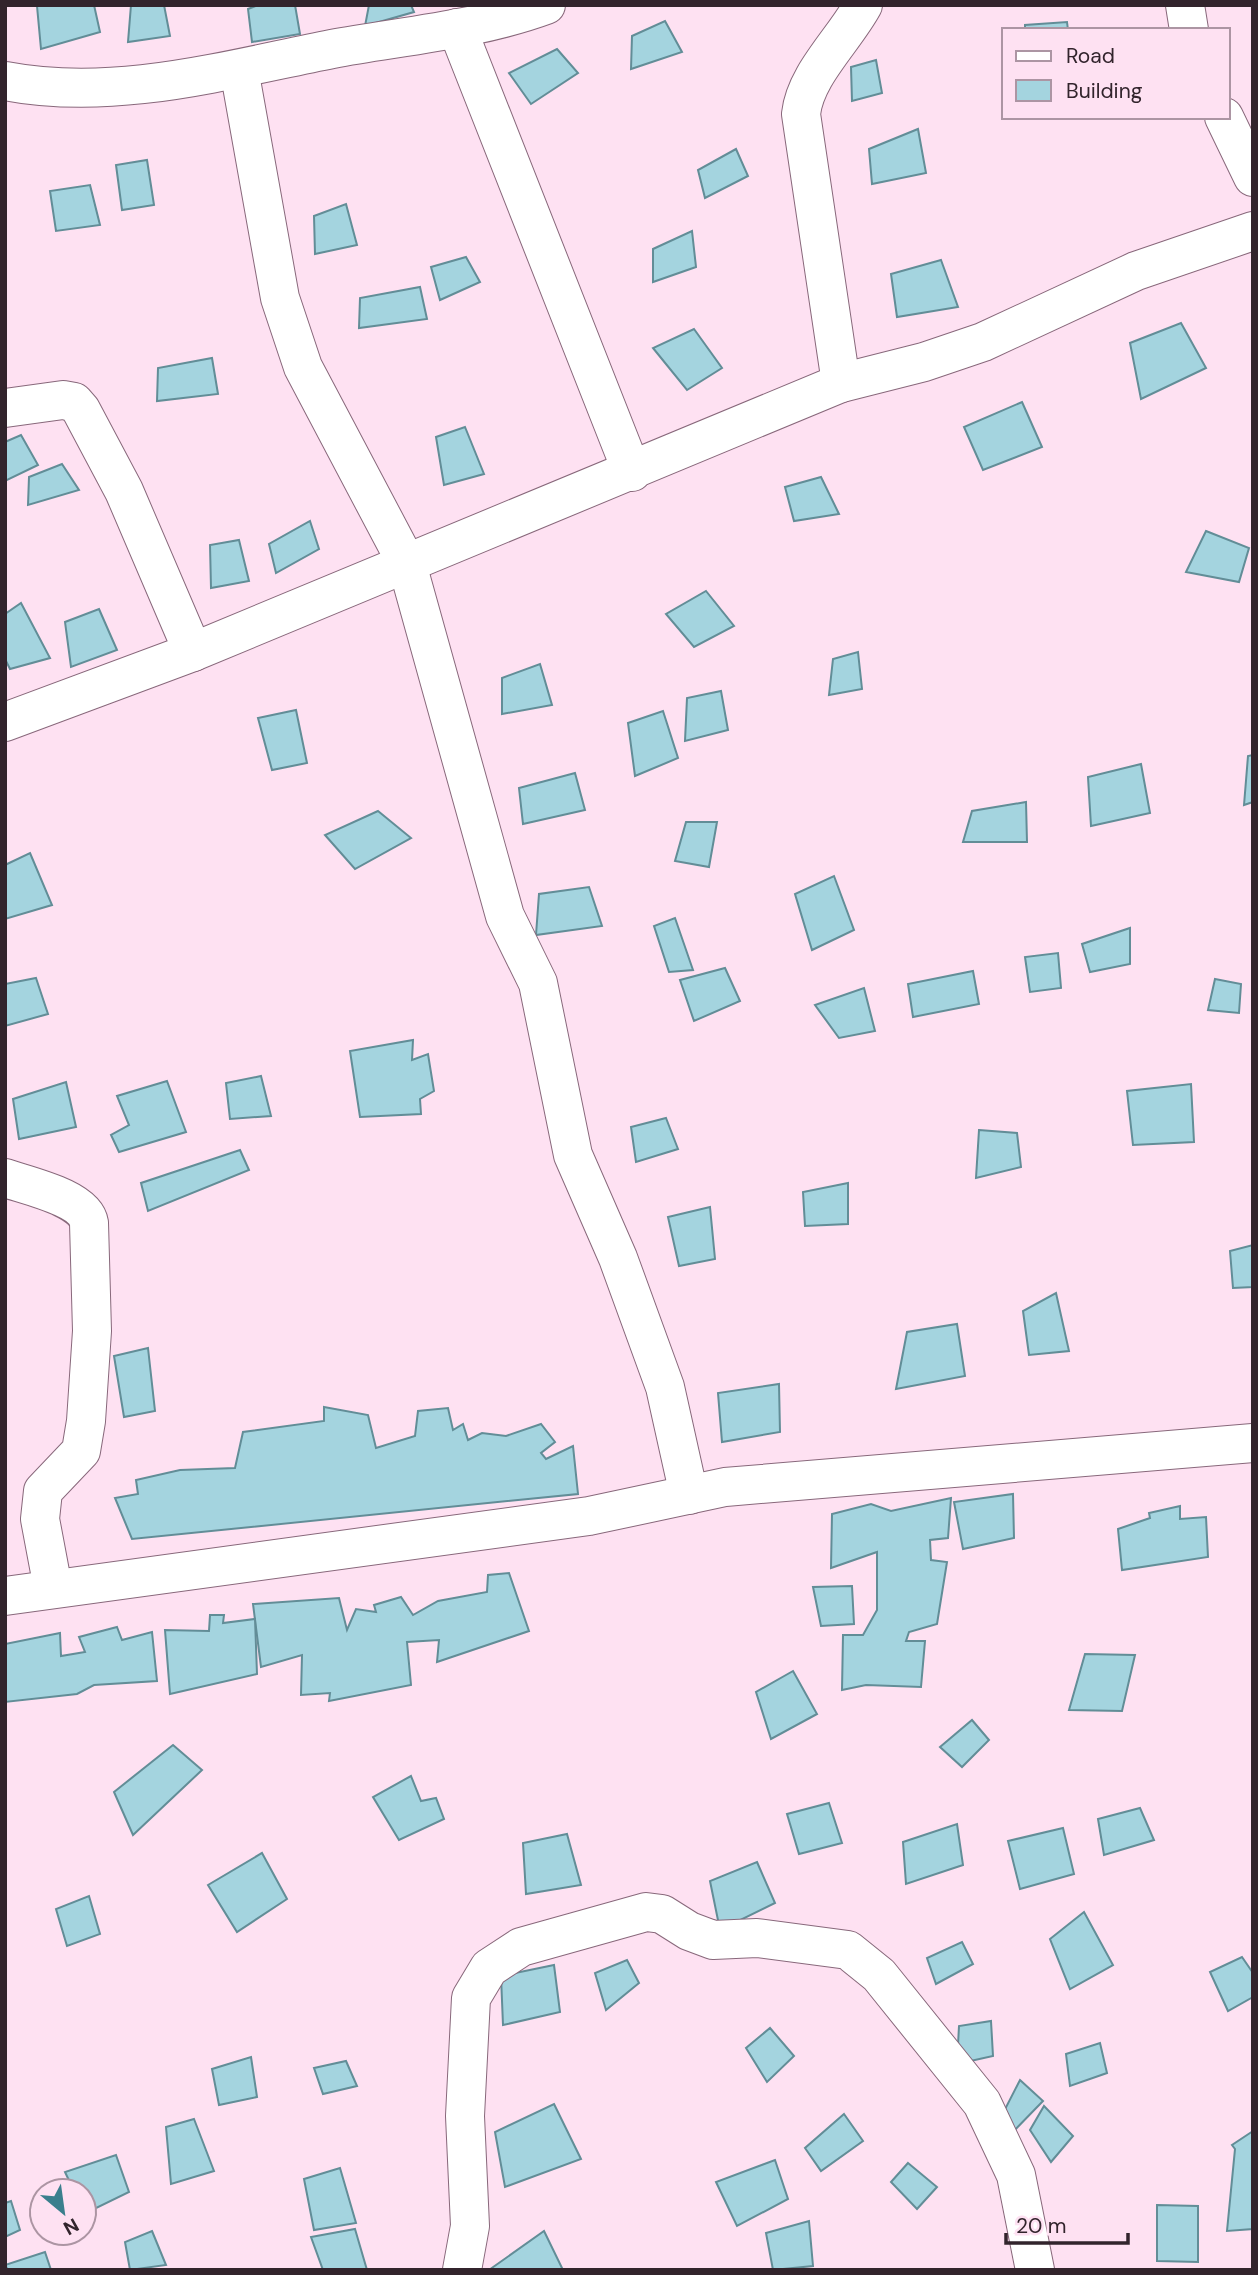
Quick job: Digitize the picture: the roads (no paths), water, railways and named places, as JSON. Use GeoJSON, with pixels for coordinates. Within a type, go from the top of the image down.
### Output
{"type":"FeatureCollection","features":[{"type":"Feature","properties":{"kind":"street"},"geometry":{"type":"LineString","coordinates":[[5,81],[32,86],[103,88],[239,69],[457,28],[546,5]]}},
{"type":"Feature","properties":{"kind":"street"},"geometry":{"type":"LineString","coordinates":[[841,383],[801,114],[802,100],[810,85],[849,30],[863,5]]}},
{"type":"Feature","properties":{"kind":"street"},"geometry":{"type":"LineString","coordinates":[[1185,5],[1189,28]]}},
{"type":"Feature","properties":{"kind":"street"},"geometry":{"type":"LineString","coordinates":[[457,28],[632,472]]}},
{"type":"Feature","properties":{"kind":"street"},"geometry":{"type":"LineString","coordinates":[[239,69],[280,298],[303,367],[407,564],[505,916],[538,983],[573,1155],[618,1258],[665,1387],[690,1494]]}},
{"type":"Feature","properties":{"kind":"street"},"geometry":{"type":"LineString","coordinates":[[1225,119],[1253,177]]}},
{"type":"Feature","properties":{"kind":"street"},"geometry":{"type":"LineString","coordinates":[[5,722],[192,652],[632,472],[841,383],[924,362],[983,342],[1136,271],[1253,231]]}},
{"type":"Feature","properties":{"kind":"street"},"geometry":{"type":"LineString","coordinates":[[5,408],[63,400],[74,402],[124,491],[192,652]]}},
{"type":"Feature","properties":{"kind":"street"},"geometry":{"type":"LineString","coordinates":[[5,1178],[55,1195],[82,1209],[89,1223],[92,1331],[86,1421],[81,1451],[43,1490],[40,1519],[53,1588]]}},
{"type":"Feature","properties":{"kind":"street"},"geometry":{"type":"LineString","coordinates":[[5,1596],[589,1516],[725,1487],[1253,1443]]}},
{"type":"Feature","properties":{"kind":"street"},"geometry":{"type":"LineString","coordinates":[[463,2270],[470,2226],[465,2116],[471,1998],[489,1968],[521,1948],[646,1912],[662,1914],[689,1931],[713,1940],[757,1938],[848,1950],[879,1975],[982,2103],[1016,2175],[1035,2270]]}}]}
